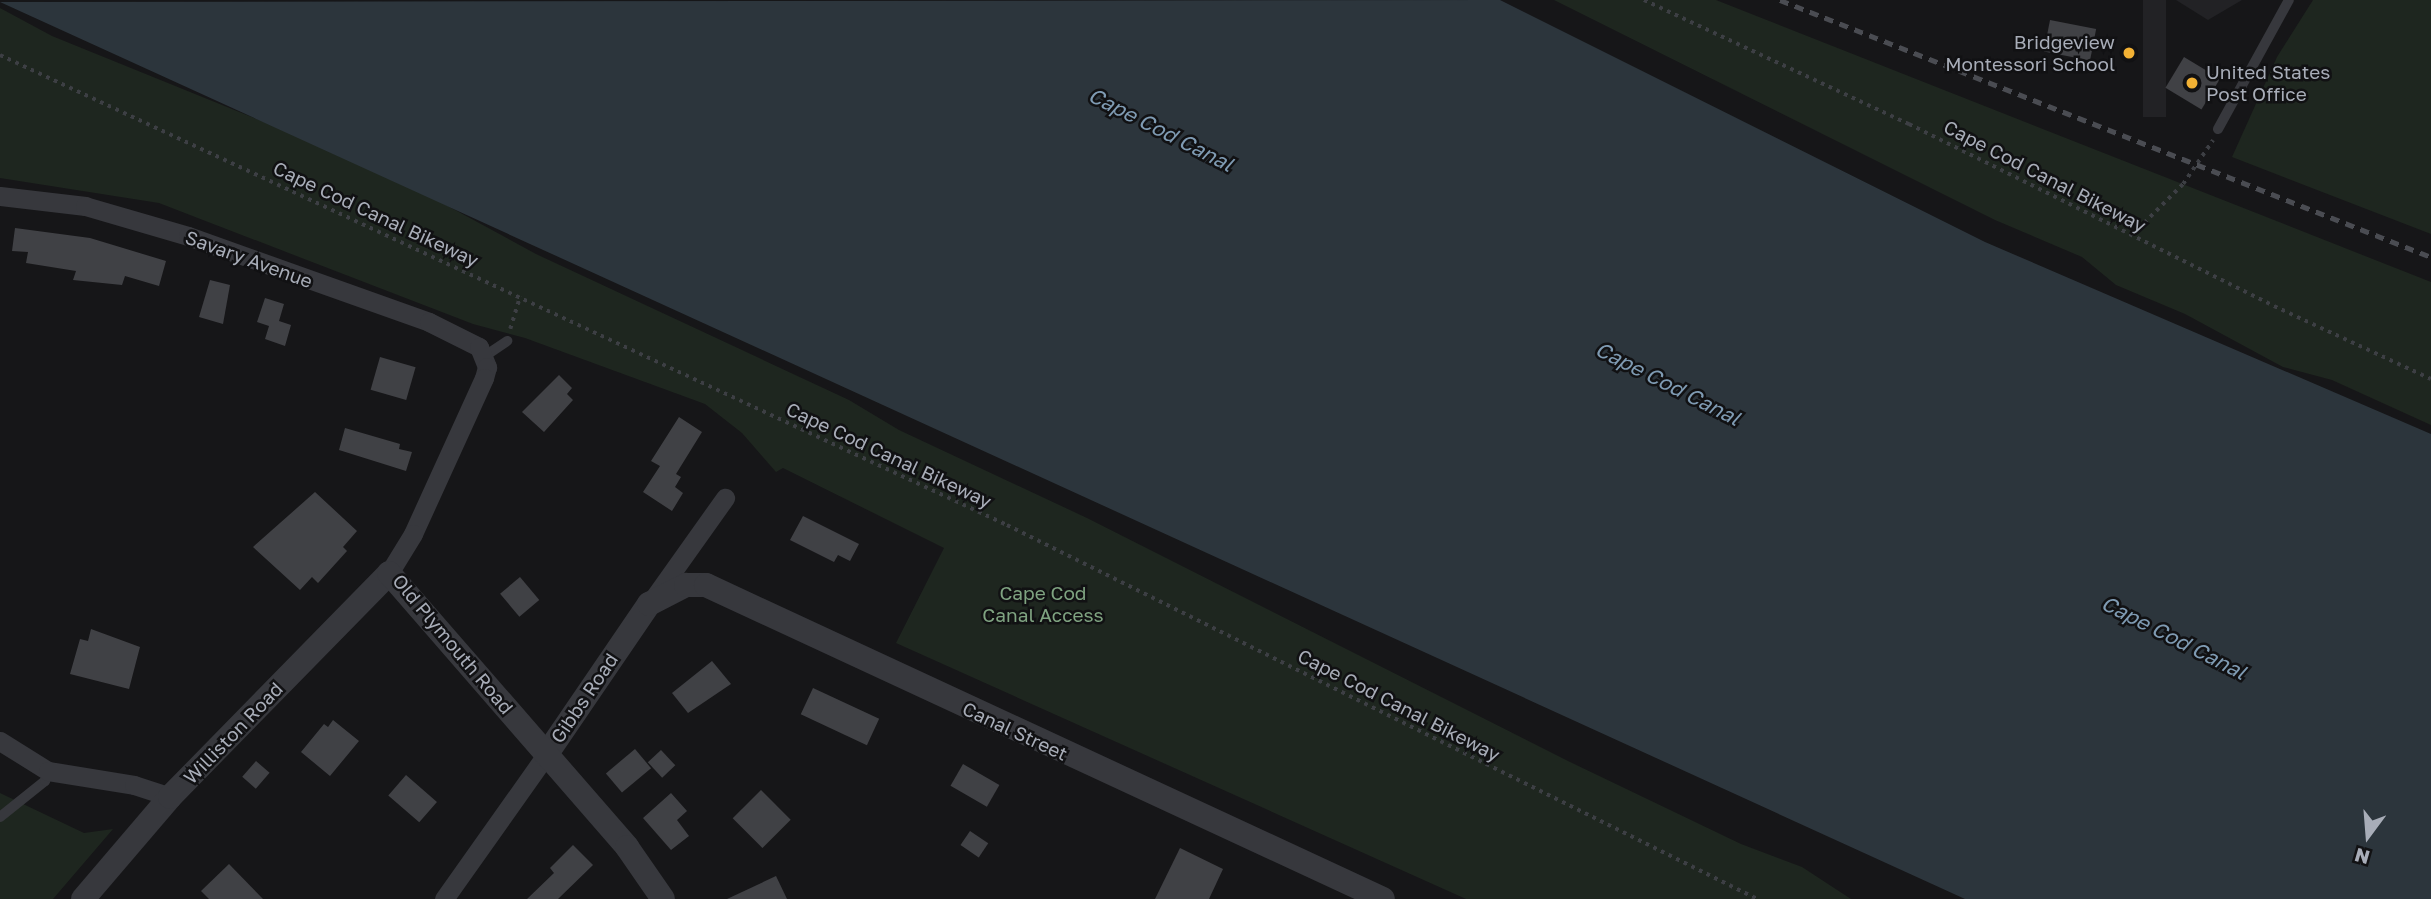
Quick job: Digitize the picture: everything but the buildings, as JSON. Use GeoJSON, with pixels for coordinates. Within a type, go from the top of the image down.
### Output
{"type":"FeatureCollection","features":[{"type":"Feature","properties":{"kind":"street","name":"Savary Avenue"},"geometry":{"type":"LineString","coordinates":[[0,196],[85,206],[188,236],[429,322],[469,339],[485,356]]}},
{"type":"Feature","properties":{"kind":"street","name":"Old Plymouth Road"},"geometry":{"type":"LineString","coordinates":[[485,356],[484,378],[413,534],[389,573],[627,847],[663,899]]}},
{"type":"Feature","properties":{"kind":"street","name":"Gibbs Road"},"geometry":{"type":"LineString","coordinates":[[444,899],[725,498]]}},
{"type":"Feature","properties":{"kind":"street","name":"Williston Road"},"geometry":{"type":"LineString","coordinates":[[83,899],[170,797],[389,573]]}},
{"type":"Feature","properties":{"kind":"street","name":"Canal Street"},"geometry":{"type":"LineString","coordinates":[[649,604],[686,585],[706,584],[726,591],[872,665],[1383,899]]}},
{"type":"Feature","properties":{"kind":"street"},"geometry":{"type":"LineString","coordinates":[[0,741],[48,771],[134,785],[170,797]]}},
{"type":"Feature","properties":{"kind":"lane"},"geometry":{"type":"LineString","coordinates":[[2218,129],[2289,0]]}},
{"type":"Feature","properties":{"kind":"lane"},"geometry":{"type":"LineString","coordinates":[[485,356],[507,341]]}},
{"type":"Feature","properties":{"kind":"lane"},"geometry":{"type":"LineString","coordinates":[[0,817],[45,781],[48,771]]}},
{"type":"Feature","properties":{"kind":"path","name":"Cape Cod Canal Bikeway"},"geometry":{"type":"LineString","coordinates":[[1644,0],[1909,124],[2131,235],[2431,379]]}},
{"type":"Feature","properties":{"kind":"path","name":"Cape Cod Canal Bikeway"},"geometry":{"type":"LineString","coordinates":[[0,55],[1007,525],[1757,899]]}},
{"type":"Feature","properties":{"kind":"path"},"geometry":{"type":"LineString","coordinates":[[2131,235],[2183,184],[2207,153],[2218,129]]}},
{"type":"Feature","properties":{"kind":"path"},"geometry":{"type":"LineString","coordinates":[[507,341],[520,298]]}},
{"type":"Feature","properties":{"kind":"shaded area"},"geometry":{"type":"Polygon","coordinates":[[[2143,0],[2166,0],[2166,117],[2143,117],[2143,0]]]}},
{"type":"Feature","properties":{"kind":"shaded area"},"geometry":{"type":"Polygon","coordinates":[[[2176,0],[2242,0],[2208,20],[2176,0]]]}},
{"type":"Feature","properties":{"kind":"green space"},"geometry":{"type":"Polygon","coordinates":[[[1554,0],[1716,0],[2431,282],[2431,425],[2332,380],[2283,367],[2185,314],[2116,285],[2082,257],[1995,220],[1554,0]]]}},
{"type":"Feature","properties":{"kind":"green space"},"geometry":{"type":"Polygon","coordinates":[[[2313,0],[2431,0],[2431,234],[2232,157],[2277,57],[2313,0]]]}},
{"type":"Feature","properties":{"kind":"green space","name":"Cape Cod Canal Access"},"geometry":{"type":"Polygon","coordinates":[[[0,8],[52,36],[296,135],[433,198],[536,254],[849,400],[899,430],[1087,518],[1568,761],[1741,844],[1802,867],[1851,899],[1466,899],[896,643],[944,548],[783,468],[776,472],[742,433],[705,404],[525,338],[473,324],[159,203],[0,178],[0,8]]]}},
{"type":"Feature","properties":{"kind":"green space"},"geometry":{"type":"Polygon","coordinates":[[[0,793],[84,833],[113,829],[53,899],[0,899],[0,793]]]}},
{"type":"Feature","properties":{"kind":"water","name":"Cape Cod Canal"},"geometry":{"type":"Polygon","coordinates":[[[1500,0],[1985,242],[2431,434],[2431,899],[1965,899],[0,2],[1500,0]]]}},
{"type":"Feature","properties":{"kind":"railway"},"geometry":{"type":"LineString","coordinates":[[1780,0],[2431,257]]}},
{"type":"Feature","properties":{"kind":"place","name":"Bridgeview Montessori School"},"geometry":{"type":"Point","coordinates":[2129,53]}},
{"type":"Feature","properties":{"kind":"place","name":"United States Post Office"},"geometry":{"type":"Point","coordinates":[2192,83]}}]}
